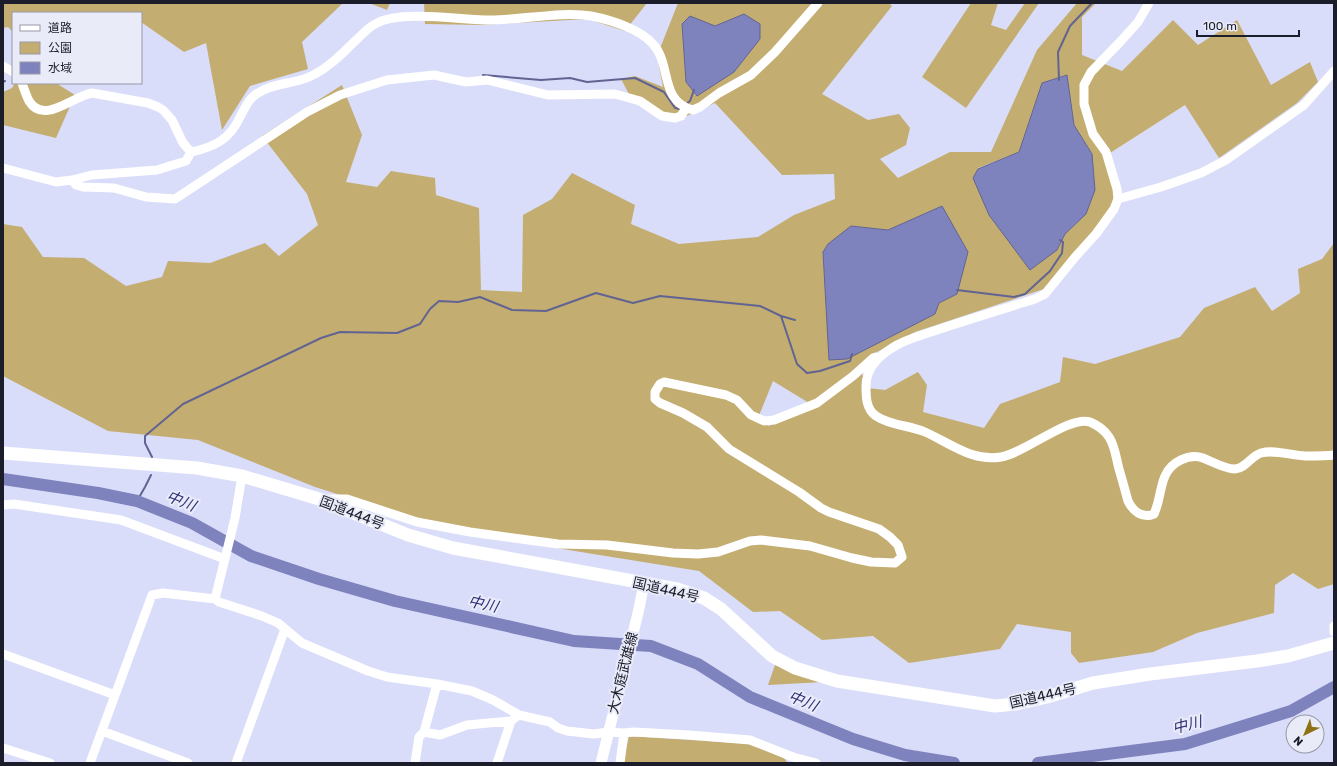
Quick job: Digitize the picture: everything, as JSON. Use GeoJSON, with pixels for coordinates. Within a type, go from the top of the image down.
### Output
{"type":"FeatureCollection","features":[{"type":"Feature","properties":{"kind":"highway","name":"国道444号"},"geometry":{"type":"LineString","coordinates":[[3,453],[197,468],[242,476],[319,500],[408,535],[453,548],[677,590],[704,598],[721,609],[772,656],[795,668],[837,681],[995,706],[1016,704],[1047,697],[1093,683],[1150,674],[1258,661],[1288,656],[1334,643]]}},
{"type":"Feature","properties":{"kind":"main road","name":"大木庭武雄線"},"geometry":{"type":"LineString","coordinates":[[601,763],[644,584]]}},
{"type":"Feature","properties":{"kind":"street"},"geometry":{"type":"LineString","coordinates":[[3,168],[56,182],[92,175],[157,170],[186,161],[192,152],[204,150],[219,143],[230,134],[250,100],[258,92],[308,78],[321,71],[369,28],[385,20],[394,18],[423,17],[491,20],[567,15],[590,16],[625,26],[646,36],[655,45],[661,54],[669,87],[675,100],[683,107],[692,110],[750,75],[775,52],[818,3]]}},
{"type":"Feature","properties":{"kind":"street"},"geometry":{"type":"LineString","coordinates":[[1149,3],[1138,22],[1091,72],[1084,85],[1084,104],[1093,134],[1106,152],[1117,189],[1118,199],[1114,209],[1096,234],[1045,294],[1035,299],[920,336],[894,346],[880,356],[872,367],[866,382],[866,398],[869,408],[876,416],[889,422],[924,432],[968,454],[987,458],[1002,457],[1019,451],[1077,421],[1089,422],[1098,427],[1109,437],[1114,449],[1131,508],[1138,513],[1148,516],[1154,514],[1158,505],[1165,476],[1171,467],[1180,460],[1188,457],[1201,458],[1230,469],[1237,469],[1261,453],[1273,452],[1306,456],[1334,455]]}},
{"type":"Feature","properties":{"kind":"street"},"geometry":{"type":"LineString","coordinates":[[3,66],[12,71]]}},
{"type":"Feature","properties":{"kind":"street"},"geometry":{"type":"LineString","coordinates":[[1118,199],[1161,187],[1201,173],[1226,160],[1304,105],[1334,71]]}},
{"type":"Feature","properties":{"kind":"street"},"geometry":{"type":"LineString","coordinates":[[72,180],[76,184],[83,187],[114,188],[146,197],[175,199],[307,112],[340,95],[387,80],[434,75],[466,82],[487,80],[548,95],[615,94],[640,101],[662,116],[675,118],[681,116],[683,107]]}},
{"type":"Feature","properties":{"kind":"street"},"geometry":{"type":"LineString","coordinates":[[22,84],[34,108],[40,110],[47,111],[54,109],[83,95],[92,93],[158,106],[164,110],[172,120],[183,143],[192,152]]}},
{"type":"Feature","properties":{"kind":"street"},"geometry":{"type":"LineString","coordinates":[[319,500],[347,499],[417,522],[470,532],[558,544],[607,545],[673,553],[698,554],[718,552],[750,541],[761,540],[810,546],[871,562],[895,563],[902,556],[898,544],[879,529],[821,508],[729,449],[707,427],[655,399],[655,392],[660,384],[664,382],[726,395],[737,400],[751,415],[764,421],[774,420],[817,403],[853,376],[873,358],[880,356]]}},
{"type":"Feature","properties":{"kind":"street"},"geometry":{"type":"LineString","coordinates":[[215,599],[235,518],[242,476]]}},
{"type":"Feature","properties":{"kind":"street"},"geometry":{"type":"LineString","coordinates":[[3,505],[14,504],[121,520],[225,559]]}},
{"type":"Feature","properties":{"kind":"street"},"geometry":{"type":"LineString","coordinates":[[90,763],[152,595],[163,593],[215,599],[219,602],[262,616],[278,623],[302,643],[368,671],[387,677],[437,684],[472,691],[493,700],[519,715],[550,722],[558,728],[594,734],[608,732],[634,732],[750,740],[793,757],[816,763]]}},
{"type":"Feature","properties":{"kind":"street"},"geometry":{"type":"LineString","coordinates":[[1334,626],[1334,632]]}},
{"type":"Feature","properties":{"kind":"street"},"geometry":{"type":"LineString","coordinates":[[236,763],[285,629]]}},
{"type":"Feature","properties":{"kind":"street"},"geometry":{"type":"LineString","coordinates":[[3,654],[115,695]]}},
{"type":"Feature","properties":{"kind":"street"},"geometry":{"type":"LineString","coordinates":[[415,763],[419,737],[424,732],[437,684]]}},
{"type":"Feature","properties":{"kind":"street"},"geometry":{"type":"LineString","coordinates":[[424,732],[440,735],[467,725],[511,720],[519,715]]}},
{"type":"Feature","properties":{"kind":"street"},"geometry":{"type":"LineString","coordinates":[[497,763],[511,720]]}},
{"type":"Feature","properties":{"kind":"street"},"geometry":{"type":"LineString","coordinates":[[102,731],[188,763]]}},
{"type":"Feature","properties":{"kind":"street"},"geometry":{"type":"LineString","coordinates":[[620,763],[624,733]]}},
{"type":"Feature","properties":{"kind":"street"},"geometry":{"type":"LineString","coordinates":[[3,748],[50,763]]}},
{"type":"Feature","properties":{"kind":"green space"},"geometry":{"type":"Polygon","coordinates":[[[3,3],[343,3],[302,42],[308,69],[250,86],[222,130],[206,43],[184,52],[142,23],[142,12],[12,12],[12,31],[8,27],[3,28],[3,3]]]}},
{"type":"Feature","properties":{"kind":"green space"},"geometry":{"type":"Polygon","coordinates":[[[369,3],[390,3],[387,10],[369,3]]]}},
{"type":"Feature","properties":{"kind":"green space"},"geometry":{"type":"Polygon","coordinates":[[[424,3],[647,3],[625,31],[587,19],[481,25],[425,24],[424,3]]]}},
{"type":"Feature","properties":{"kind":"green space"},"geometry":{"type":"Polygon","coordinates":[[[678,3],[889,3],[892,6],[822,94],[868,120],[899,114],[910,128],[906,145],[880,159],[898,178],[950,152],[991,152],[1037,50],[1077,3],[1096,3],[1082,17],[1082,55],[1122,71],[1173,20],[1198,45],[1237,20],[1271,85],[1310,62],[1318,82],[1297,103],[1219,158],[1185,105],[1110,153],[1118,179],[1111,209],[1044,289],[915,332],[875,353],[860,369],[868,388],[885,390],[918,372],[927,385],[923,412],[984,428],[1000,404],[1060,382],[1063,357],[1095,364],[1180,337],[1204,308],[1255,287],[1272,311],[1300,293],[1298,269],[1322,259],[1334,243],[1334,584],[1318,589],[1293,573],[1275,585],[1274,613],[1197,633],[1153,652],[1079,663],[1071,653],[1071,632],[1017,624],[1000,649],[909,663],[873,636],[822,640],[780,611],[753,612],[699,571],[457,532],[315,487],[198,440],[108,431],[3,376],[3,224],[22,227],[43,257],[84,258],[126,286],[162,277],[168,261],[210,263],[265,243],[279,256],[318,225],[307,194],[262,136],[342,85],[362,135],[346,182],[377,187],[391,171],[435,178],[436,195],[479,208],[481,290],[522,292],[523,215],[552,199],[572,173],[635,205],[631,224],[679,244],[758,237],[794,215],[835,199],[834,174],[782,175],[715,103],[680,119],[631,98],[621,79],[635,76],[663,87],[657,56],[678,3]],[[744,15],[715,26],[682,25],[686,82],[697,96],[744,15]],[[1066,75],[1042,83],[1019,152],[978,168],[1057,250],[1065,234],[1086,214],[1092,154],[1074,125],[1066,75]],[[942,206],[888,230],[851,226],[823,252],[830,360],[935,314],[939,303],[957,294],[942,206]],[[773,381],[758,418],[769,426],[809,403],[773,381]]]}},
{"type":"Feature","properties":{"kind":"green space"},"geometry":{"type":"Polygon","coordinates":[[[971,3],[998,3],[991,25],[1006,30],[1025,3],[1039,3],[966,108],[922,77],[971,3]]]}},
{"type":"Feature","properties":{"kind":"green space"},"geometry":{"type":"Polygon","coordinates":[[[14,84],[58,84],[75,95],[56,138],[3,125],[3,92],[12,88],[14,84]]]}},
{"type":"Feature","properties":{"kind":"green space"},"geometry":{"type":"Polygon","coordinates":[[[775,665],[823,682],[768,685],[775,665]]]}},
{"type":"Feature","properties":{"kind":"green space"},"geometry":{"type":"Polygon","coordinates":[[[629,736],[752,744],[783,757],[788,763],[625,763],[623,761],[629,736]]]}},
{"type":"Feature","properties":{"kind":"water"},"geometry":{"type":"Polygon","coordinates":[[[744,14],[760,24],[760,39],[734,72],[697,96],[686,82],[682,24],[690,16],[715,26],[744,14]]]}},
{"type":"Feature","properties":{"kind":"water"},"geometry":{"type":"Polygon","coordinates":[[[1067,75],[1074,125],[1092,154],[1095,190],[1086,214],[1065,234],[1057,250],[1030,270],[989,215],[973,178],[978,169],[1019,152],[1042,83],[1067,75]]]}},
{"type":"Feature","properties":{"kind":"water"},"geometry":{"type":"Polygon","coordinates":[[[942,206],[968,252],[957,294],[939,303],[935,314],[847,359],[829,360],[823,252],[828,244],[851,226],[888,230],[942,206]]]}},
{"type":"Feature","properties":{"kind":"waterway"},"geometry":{"type":"LineString","coordinates":[[1059,80],[1058,52],[1070,26],[1092,3]]}},
{"type":"Feature","properties":{"kind":"waterway"},"geometry":{"type":"LineString","coordinates":[[483,75],[541,80],[570,78],[587,82],[635,78],[664,92],[675,108],[680,109]]}},
{"type":"Feature","properties":{"kind":"waterway"},"geometry":{"type":"LineString","coordinates":[[686,104],[690,101],[694,90]]}},
{"type":"Feature","properties":{"kind":"waterway"},"geometry":{"type":"LineString","coordinates":[[957,290],[1014,297],[1025,294],[1050,271],[1062,253],[1063,242],[1060,240]]}},
{"type":"Feature","properties":{"kind":"waterway"},"geometry":{"type":"LineString","coordinates":[[152,457],[145,443],[145,436],[183,404],[321,338],[340,332],[397,333],[420,324],[430,309],[439,301],[458,302],[480,297],[512,310],[546,311],[596,293],[633,303],[660,296],[760,306],[781,316],[795,320]]}},
{"type":"Feature","properties":{"kind":"waterway"},"geometry":{"type":"LineString","coordinates":[[781,316],[797,364],[807,373],[820,371],[850,361],[852,354]]}},
{"type":"Feature","properties":{"kind":"waterway"},"geometry":{"type":"LineString","coordinates":[[137,501],[151,475]]}},
{"type":"Feature","properties":{"kind":"waterway","name":"中川"},"geometry":{"type":"LineString","coordinates":[[3,479],[98,493],[137,501],[192,523],[251,556],[319,579],[395,601],[574,641],[651,646],[698,664],[750,697],[853,739],[905,755],[954,763]]}},
{"type":"Feature","properties":{"kind":"waterway","name":"中川"},"geometry":{"type":"LineString","coordinates":[[1038,763],[1185,744],[1291,711],[1334,687]]}}]}
